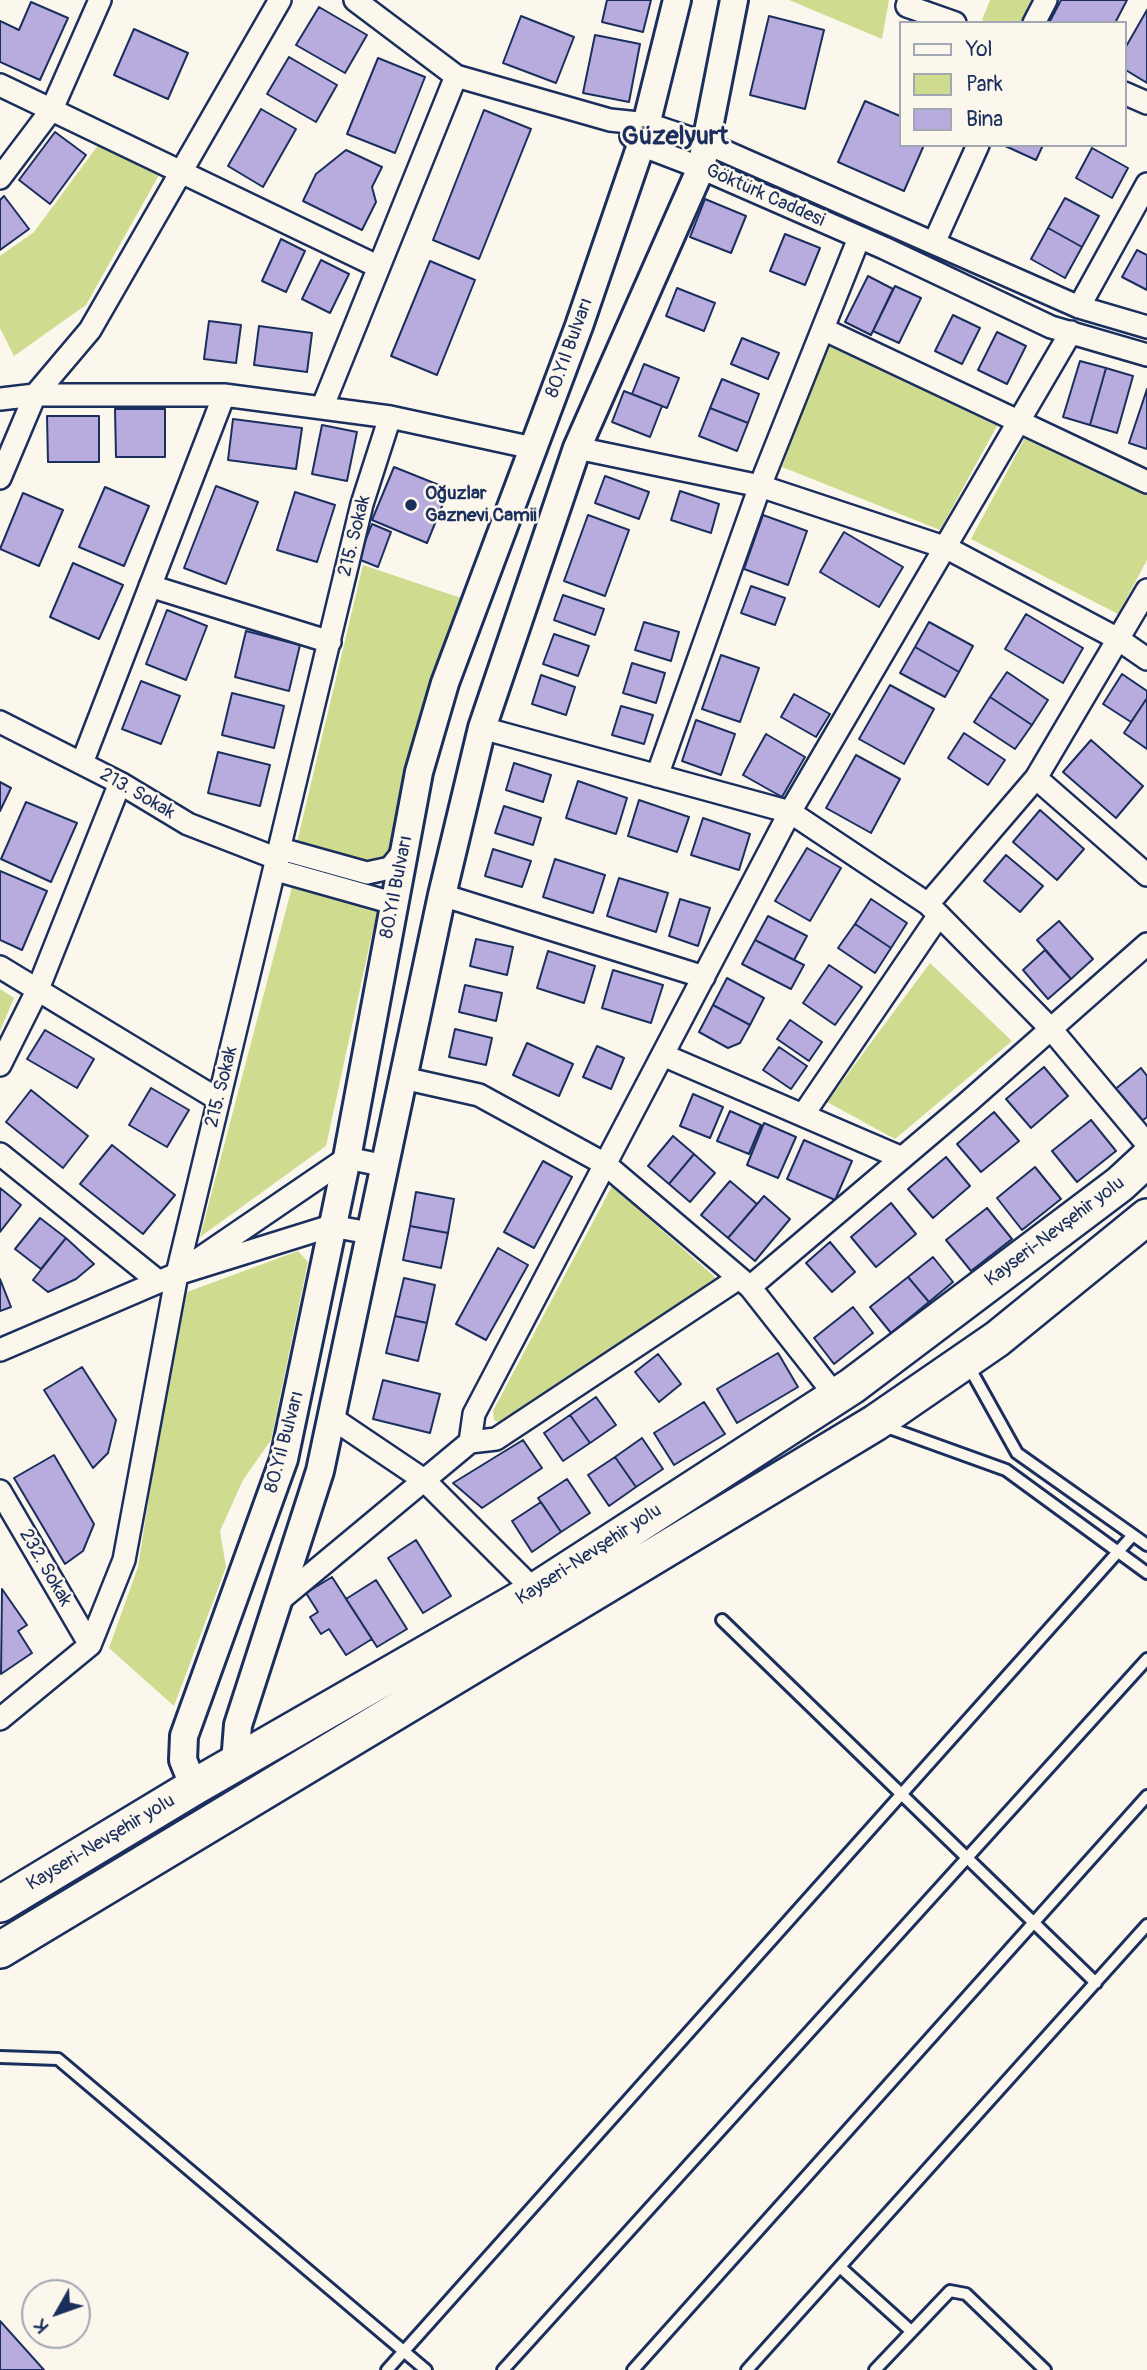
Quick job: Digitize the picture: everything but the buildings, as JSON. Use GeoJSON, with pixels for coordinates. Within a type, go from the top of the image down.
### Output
{"type":"FeatureCollection","features":[{"type":"Feature","properties":{"kind":"highway","name":"Kayseri-Nevşehir yolu"},"geometry":{"type":"LineString","coordinates":[[0,1904],[194,1787],[535,1591],[835,1395],[1109,1192],[1147,1159]]}},
{"type":"Feature","properties":{"kind":"highway","name":"Kayseri-Nevşehir yolu"},"geometry":{"type":"LineString","coordinates":[[0,1950],[875,1423],[965,1361],[1147,1217]]}},
{"type":"Feature","properties":{"kind":"highway"},"geometry":{"type":"LineString","coordinates":[[240,1761],[258,1793]]}},
{"type":"Feature","properties":{"kind":"highway"},"geometry":{"type":"LineString","coordinates":[[194,1787],[213,1821]]}},
{"type":"Feature","properties":{"kind":"street"},"geometry":{"type":"LineString","coordinates":[[0,178],[52,109],[100,0]]}},
{"type":"Feature","properties":{"kind":"street"},"geometry":{"type":"LineString","coordinates":[[0,478],[36,395],[90,330],[280,0]]}},
{"type":"Feature","properties":{"kind":"street"},"geometry":{"type":"LineString","coordinates":[[322,408],[456,76],[355,0]]}},
{"type":"Feature","properties":{"kind":"street","name":"80.Yıl Bulvarı"},"geometry":{"type":"LineString","coordinates":[[194,1787],[183,1760],[184,1736],[285,1459],[347,1158],[419,772],[445,683],[533,448],[644,135],[677,0]]}},
{"type":"Feature","properties":{"kind":"street","name":"80.Yıl Bulvarı"},"geometry":{"type":"LineString","coordinates":[[240,1761],[236,1750],[238,1725],[320,1471],[442,895],[482,728],[577,448],[704,156],[734,0]]}},
{"type":"Feature","properties":{"kind":"street"},"geometry":{"type":"LineString","coordinates":[[909,0],[907,6],[949,21]]}},
{"type":"Feature","properties":{"kind":"street"},"geometry":{"type":"LineString","coordinates":[[1035,21],[1046,0]]}},
{"type":"Feature","properties":{"kind":"street","name":"Göktürk Caddesi"},"geometry":{"type":"LineString","coordinates":[[456,76],[610,120],[934,243],[1079,307],[1147,327]]}},
{"type":"Feature","properties":{"kind":"street"},"geometry":{"type":"LineString","coordinates":[[0,85],[379,267]]}},
{"type":"Feature","properties":{"kind":"street"},"geometry":{"type":"LineString","coordinates":[[1126,94],[1147,103]]}},
{"type":"Feature","properties":{"kind":"street"},"geometry":{"type":"LineString","coordinates":[[934,243],[977,147]]}},
{"type":"Feature","properties":{"kind":"street","name":"Göktürk Caddesi"},"geometry":{"type":"LineString","coordinates":[[704,156],[859,237],[1051,327],[1147,355]]}},
{"type":"Feature","properties":{"kind":"street"},"geometry":{"type":"LineString","coordinates":[[1079,307],[1147,184]]}},
{"type":"Feature","properties":{"kind":"street"},"geometry":{"type":"LineString","coordinates":[[657,776],[760,486],[859,237]]}},
{"type":"Feature","properties":{"kind":"street"},"geometry":{"type":"LineString","coordinates":[[823,329],[1147,482]]}},
{"type":"Feature","properties":{"kind":"street"},"geometry":{"type":"LineString","coordinates":[[470,1442],[474,1414],[790,812],[947,548],[1071,332]]}},
{"type":"Feature","properties":{"kind":"street"},"geometry":{"type":"LineString","coordinates":[[0,400],[36,395],[224,395],[390,417],[533,448]]}},
{"type":"Feature","properties":{"kind":"street"},"geometry":{"type":"LineString","coordinates":[[82,763],[224,395]]}},
{"type":"Feature","properties":{"kind":"street","name":"215. Sokak"},"geometry":{"type":"LineString","coordinates":[[0,1719],[90,1644],[124,1560],[168,1278],[219,1100],[362,504],[390,417]]}},
{"type":"Feature","properties":{"kind":"street"},"geometry":{"type":"LineString","coordinates":[[577,448],[760,486],[947,548],[1118,639],[1147,659]]}},
{"type":"Feature","properties":{"kind":"street"},"geometry":{"type":"LineString","coordinates":[[150,586],[330,642]]}},
{"type":"Feature","properties":{"kind":"street"},"geometry":{"type":"LineString","coordinates":[[803,1115],[934,909],[1035,778],[1147,590]]}},
{"type":"Feature","properties":{"kind":"street","name":"213. Sokak"},"geometry":{"type":"LineString","coordinates":[[0,722],[120,783],[188,824],[393,903]]}},
{"type":"Feature","properties":{"kind":"street"},"geometry":{"type":"LineString","coordinates":[[482,728],[790,812],[934,909],[1051,1029],[1147,1144]]}},
{"type":"Feature","properties":{"kind":"street"},"geometry":{"type":"LineString","coordinates":[[1035,778],[1147,875]]}},
{"type":"Feature","properties":{"kind":"street"},"geometry":{"type":"LineString","coordinates":[[0,1066],[38,989],[120,783]]}},
{"type":"Feature","properties":{"kind":"street","name":"213. Sokak"},"geometry":{"type":"LineString","coordinates":[[278,859],[367,873],[390,868],[403,852]]}},
{"type":"Feature","properties":{"kind":"street"},"geometry":{"type":"LineString","coordinates":[[442,895],[704,977]]}},
{"type":"Feature","properties":{"kind":"street"},"geometry":{"type":"LineString","coordinates":[[279,1600],[470,1442],[496,1439],[744,1283],[902,1158],[1147,944]]}},
{"type":"Feature","properties":{"kind":"street"},"geometry":{"type":"LineString","coordinates":[[0,968],[219,1100]]}},
{"type":"Feature","properties":{"kind":"street"},"geometry":{"type":"LineString","coordinates":[[663,1055],[902,1158]]}},
{"type":"Feature","properties":{"kind":"street"},"geometry":{"type":"LineString","coordinates":[[403,1078],[479,1095],[605,1164],[744,1283],[835,1395]]}},
{"type":"Feature","properties":{"kind":"street"},"geometry":{"type":"LineString","coordinates":[[0,1154],[168,1278]]}},
{"type":"Feature","properties":{"kind":"street"},"geometry":{"type":"LineString","coordinates":[[168,1278],[347,1158],[386,1166]]}},
{"type":"Feature","properties":{"kind":"street"},"geometry":{"type":"LineString","coordinates":[[0,1350],[168,1278],[331,1226],[370,1233]]}},
{"type":"Feature","properties":{"kind":"street"},"geometry":{"type":"LineString","coordinates":[[332,1418],[424,1480],[535,1591]]}},
{"type":"Feature","properties":{"kind":"street","name":"232. Sokak"},"geometry":{"type":"LineString","coordinates":[[0,1491],[6,1516],[90,1644]]}},
{"type":"Feature","properties":{"kind":"lane"},"geometry":{"type":"LineString","coordinates":[[965,1361],[1017,1453],[1147,1545]]}},
{"type":"Feature","properties":{"kind":"lane"},"geometry":{"type":"LineString","coordinates":[[875,1423],[1006,1470],[1147,1573]]}},
{"type":"Feature","properties":{"kind":"lane"},"geometry":{"type":"LineString","coordinates":[[387,2370],[1120,1553],[1133,1535]]}},
{"type":"Feature","properties":{"kind":"lane"},"geometry":{"type":"LineString","coordinates":[[722,1620],[1096,1983]]}},
{"type":"Feature","properties":{"kind":"lane"},"geometry":{"type":"LineString","coordinates":[[503,2370],[1147,1659]]}},
{"type":"Feature","properties":{"kind":"lane"},"geometry":{"type":"LineString","coordinates":[[633,2370],[1147,1796]]}},
{"type":"Feature","properties":{"kind":"lane"},"geometry":{"type":"LineString","coordinates":[[747,2370],[1147,1925]]}},
{"type":"Feature","properties":{"kind":"lane"},"geometry":{"type":"LineString","coordinates":[[0,2057],[58,2059],[426,2370]]}},
{"type":"Feature","properties":{"kind":"lane"},"geometry":{"type":"LineString","coordinates":[[840,2267],[911,2331]]}},
{"type":"Feature","properties":{"kind":"lane"},"geometry":{"type":"LineString","coordinates":[[875,2370],[950,2291],[966,2294],[1045,2370]]}},
{"type":"Feature","properties":{"kind":"green space"},"geometry":{"type":"Polygon","coordinates":[[[789,0],[889,0],[882,39],[789,0]]]}},
{"type":"Feature","properties":{"kind":"green space"},"geometry":{"type":"Polygon","coordinates":[[[990,0],[1031,0],[1022,21],[982,20],[990,0]]]}},
{"type":"Feature","properties":{"kind":"green space"},"geometry":{"type":"Polygon","coordinates":[[[99,144],[159,175],[86,305],[14,356],[0,328],[0,256],[34,232],[99,144]]]}},
{"type":"Feature","properties":{"kind":"green space"},"geometry":{"type":"Polygon","coordinates":[[[829,344],[998,424],[940,530],[782,467],[829,344]]]}},
{"type":"Feature","properties":{"kind":"green space"},"geometry":{"type":"Polygon","coordinates":[[[1025,438],[1147,495],[1147,560],[1118,614],[971,539],[1025,438]]]}},
{"type":"Feature","properties":{"kind":"green space"},"geometry":{"type":"Polygon","coordinates":[[[363,565],[464,599],[391,857],[374,863],[297,842],[363,565]]]}},
{"type":"Feature","properties":{"kind":"green space"},"geometry":{"type":"Polygon","coordinates":[[[293,883],[378,906],[326,1146],[200,1237],[293,883]]]}},
{"type":"Feature","properties":{"kind":"green space"},"geometry":{"type":"Polygon","coordinates":[[[930,963],[1012,1041],[895,1139],[827,1102],[930,963]]]}},
{"type":"Feature","properties":{"kind":"green space"},"geometry":{"type":"Polygon","coordinates":[[[0,989],[14,998],[0,1031],[0,989]]]}},
{"type":"Feature","properties":{"kind":"green space"},"geometry":{"type":"Polygon","coordinates":[[[612,1186],[716,1278],[501,1423],[494,1420],[493,1411],[612,1186]]]}},
{"type":"Feature","properties":{"kind":"green space"},"geometry":{"type":"Polygon","coordinates":[[[298,1251],[308,1262],[271,1440],[243,1480],[220,1531],[226,1567],[174,1706],[109,1648],[138,1567],[166,1388],[187,1292],[298,1251]]]}},
{"type":"Feature","properties":{"kind":"place","name":"Oğuzlar Gaznevi Camii"},"geometry":{"type":"Point","coordinates":[411,505]}},
{"type":"Feature","properties":{"kind":"district","name":"Güzelyurt"},"geometry":{"type":"Point","coordinates":[675,137]}}]}
